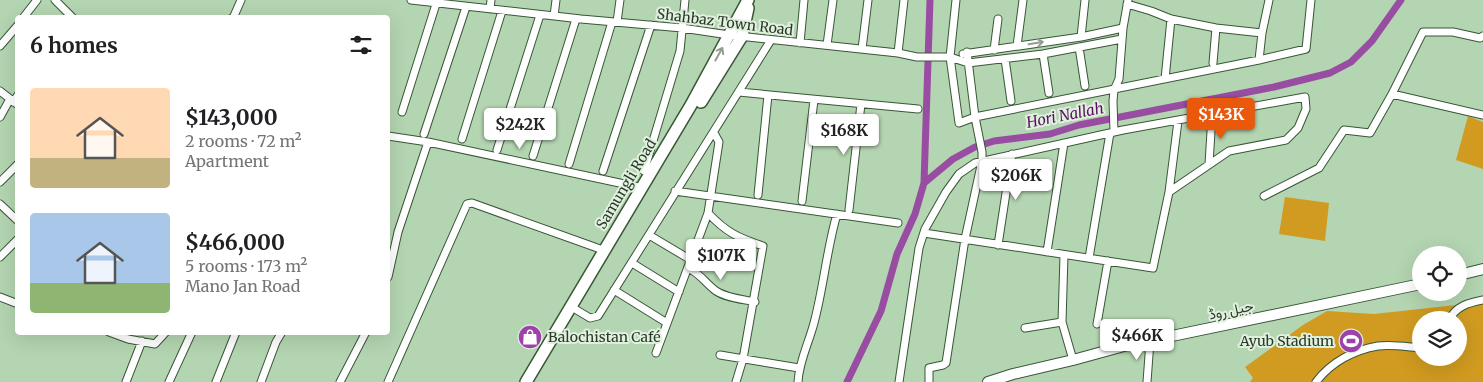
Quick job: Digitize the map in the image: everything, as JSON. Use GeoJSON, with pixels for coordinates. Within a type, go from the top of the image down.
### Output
{"type":"FeatureCollection","features":[{"type":"Feature","properties":{"kind":"main road","name":"Samungli Road"},"geometry":{"type":"LineString","coordinates":[[526,382],[573,308],[644,188],[749,0]]}},
{"type":"Feature","properties":{"kind":"main road"},"geometry":{"type":"LineString","coordinates":[[644,188],[742,36],[749,0]]}},
{"type":"Feature","properties":{"kind":"main road","name":"Samungli Road"},"geometry":{"type":"LineString","coordinates":[[533,382],[603,250],[644,188]]}},
{"type":"Feature","properties":{"kind":"main road"},"geometry":{"type":"LineString","coordinates":[[1467,273],[1483,269]]}},
{"type":"Feature","properties":{"kind":"main road","name":"جیل روڈ"},"geometry":{"type":"LineString","coordinates":[[988,382],[1124,346],[1412,286]]}},
{"type":"Feature","properties":{"kind":"street"},"geometry":{"type":"LineString","coordinates":[[25,15],[37,0]]}},
{"type":"Feature","properties":{"kind":"street"},"geometry":{"type":"LineString","coordinates":[[55,0],[70,15]]}},
{"type":"Feature","properties":{"kind":"street"},"geometry":{"type":"LineString","coordinates":[[234,15],[241,0]]}},
{"type":"Feature","properties":{"kind":"street","name":"Shahbaz Town Road"},"geometry":{"type":"LineString","coordinates":[[411,0],[576,19],[682,28],[917,56],[952,58]]}},
{"type":"Feature","properties":{"kind":"street"},"geometry":{"type":"LineString","coordinates":[[490,9],[491,0]]}},
{"type":"Feature","properties":{"kind":"street"},"geometry":{"type":"LineString","coordinates":[[554,16],[556,0]]}},
{"type":"Feature","properties":{"kind":"street"},"geometry":{"type":"LineString","coordinates":[[569,164],[620,0]]}},
{"type":"Feature","properties":{"kind":"street"},"geometry":{"type":"LineString","coordinates":[[644,171],[680,51],[685,0]]}},
{"type":"Feature","properties":{"kind":"street"},"geometry":{"type":"LineString","coordinates":[[800,43],[804,0]]}},
{"type":"Feature","properties":{"kind":"street"},"geometry":{"type":"LineString","coordinates":[[827,45],[833,0]]}},
{"type":"Feature","properties":{"kind":"street"},"geometry":{"type":"LineString","coordinates":[[862,49],[868,0]]}},
{"type":"Feature","properties":{"kind":"street"},"geometry":{"type":"LineString","coordinates":[[898,53],[904,0]]}},
{"type":"Feature","properties":{"kind":"street"},"geometry":{"type":"LineString","coordinates":[[956,0],[952,58],[959,123],[975,117],[1114,90],[1306,49],[1311,0]]}},
{"type":"Feature","properties":{"kind":"street"},"geometry":{"type":"LineString","coordinates":[[1017,46],[1023,0]]}},
{"type":"Feature","properties":{"kind":"street"},"geometry":{"type":"LineString","coordinates":[[1081,37],[1085,0]]}},
{"type":"Feature","properties":{"kind":"street"},"geometry":{"type":"LineString","coordinates":[[1259,60],[1269,0]]}},
{"type":"Feature","properties":{"kind":"street"},"geometry":{"type":"LineString","coordinates":[[1089,258],[1113,130],[1114,90],[1119,78],[1127,2],[1170,19],[1216,28],[1262,33]]}},
{"type":"Feature","properties":{"kind":"street"},"geometry":{"type":"LineString","coordinates":[[402,112],[436,4]]}},
{"type":"Feature","properties":{"kind":"street"},"geometry":{"type":"LineString","coordinates":[[424,134],[466,7]]}},
{"type":"Feature","properties":{"kind":"street"},"geometry":{"type":"LineString","coordinates":[[462,139],[502,11]]}},
{"type":"Feature","properties":{"kind":"street"},"geometry":{"type":"LineString","coordinates":[[497,150],[540,15]]}},
{"type":"Feature","properties":{"kind":"street"},"geometry":{"type":"LineString","coordinates":[[533,156],[576,19]]}},
{"type":"Feature","properties":{"kind":"street"},"geometry":{"type":"LineString","coordinates":[[994,50],[998,19]]}},
{"type":"Feature","properties":{"kind":"street"},"geometry":{"type":"LineString","coordinates":[[1165,79],[1170,19]]}},
{"type":"Feature","properties":{"kind":"street"},"geometry":{"type":"LineString","coordinates":[[603,171],[651,25]]}},
{"type":"Feature","properties":{"kind":"street"},"geometry":{"type":"LineString","coordinates":[[0,46],[15,28]]}},
{"type":"Feature","properties":{"kind":"street"},"geometry":{"type":"LineString","coordinates":[[952,58],[968,52],[1081,37],[1123,28]]}},
{"type":"Feature","properties":{"kind":"street"},"geometry":{"type":"LineString","coordinates":[[1213,63],[1216,28]]}},
{"type":"Feature","properties":{"kind":"street"},"geometry":{"type":"LineString","coordinates":[[1264,196],[1319,168],[1344,130],[1370,132],[1392,94],[1423,32],[1453,32],[1480,38],[1483,36]]}},
{"type":"Feature","properties":{"kind":"street"},"geometry":{"type":"LineString","coordinates":[[952,58],[968,63],[1005,59],[1122,39]]}},
{"type":"Feature","properties":{"kind":"street"},"geometry":{"type":"LineString","coordinates":[[573,308],[590,318],[598,316],[771,40]]}},
{"type":"Feature","properties":{"kind":"street"},"geometry":{"type":"LineString","coordinates":[[1079,47],[1084,86]]}},
{"type":"Feature","properties":{"kind":"street"},"geometry":{"type":"LineString","coordinates":[[929,382],[928,368],[946,363],[965,239],[982,162],[968,52]]}},
{"type":"Feature","properties":{"kind":"street"},"geometry":{"type":"LineString","coordinates":[[1043,54],[1049,93]]}},
{"type":"Feature","properties":{"kind":"street"},"geometry":{"type":"LineString","coordinates":[[1005,59],[1011,101]]}},
{"type":"Feature","properties":{"kind":"street"},"geometry":{"type":"LineString","coordinates":[[0,91],[15,100],[0,117]]}},
{"type":"Feature","properties":{"kind":"street"},"geometry":{"type":"LineString","coordinates":[[739,92],[918,109]]}},
{"type":"Feature","properties":{"kind":"street"},"geometry":{"type":"LineString","coordinates":[[1392,94],[1483,115]]}},
{"type":"Feature","properties":{"kind":"street"},"geometry":{"type":"LineString","coordinates":[[758,195],[768,95]]}},
{"type":"Feature","properties":{"kind":"street"},"geometry":{"type":"LineString","coordinates":[[899,382],[919,248],[924,233],[946,192],[959,174],[975,163],[1113,130],[1212,115],[1305,97],[1306,109],[1298,128],[1286,140],[1229,151],[1169,192]]}},
{"type":"Feature","properties":{"kind":"street"},"geometry":{"type":"LineString","coordinates":[[802,201],[814,100]]}},
{"type":"Feature","properties":{"kind":"street"},"geometry":{"type":"LineString","coordinates":[[849,210],[861,104]]}},
{"type":"Feature","properties":{"kind":"street"},"geometry":{"type":"LineString","coordinates":[[1209,164],[1212,115]]}},
{"type":"Feature","properties":{"kind":"street"},"geometry":{"type":"LineString","coordinates":[[924,233],[1153,268],[1169,192],[1178,120]]}},
{"type":"Feature","properties":{"kind":"street"},"geometry":{"type":"LineString","coordinates":[[656,354],[708,213],[719,142],[714,133]]}},
{"type":"Feature","properties":{"kind":"street"},"geometry":{"type":"LineString","coordinates":[[390,136],[428,142],[644,188]]}},
{"type":"Feature","properties":{"kind":"street"},"geometry":{"type":"LineString","coordinates":[[390,268],[398,232],[428,142]]}},
{"type":"Feature","properties":{"kind":"street"},"geometry":{"type":"LineString","coordinates":[[1047,252],[1064,142]]}},
{"type":"Feature","properties":{"kind":"street"},"geometry":{"type":"LineString","coordinates":[[998,244],[1012,154]]}},
{"type":"Feature","properties":{"kind":"street"},"geometry":{"type":"LineString","coordinates":[[0,182],[15,167]]}},
{"type":"Feature","properties":{"kind":"street"},"geometry":{"type":"LineString","coordinates":[[675,191],[898,223]]}},
{"type":"Feature","properties":{"kind":"street"},"geometry":{"type":"LineString","coordinates":[[388,382],[467,204],[472,203],[603,250]]}},
{"type":"Feature","properties":{"kind":"street"},"geometry":{"type":"LineString","coordinates":[[0,204],[15,218]]}},
{"type":"Feature","properties":{"kind":"street"},"geometry":{"type":"LineString","coordinates":[[708,213],[723,228],[744,240],[763,246],[744,359],[736,382]]}},
{"type":"Feature","properties":{"kind":"street"},"geometry":{"type":"LineString","coordinates":[[798,382],[798,368],[815,319],[837,214]]}},
{"type":"Feature","properties":{"kind":"street"},"geometry":{"type":"LineString","coordinates":[[649,235],[691,260]]}},
{"type":"Feature","properties":{"kind":"street"},"geometry":{"type":"LineString","coordinates":[[0,257],[15,242]]}},
{"type":"Feature","properties":{"kind":"street"},"geometry":{"type":"LineString","coordinates":[[1064,255],[1062,322],[1073,360]]}},
{"type":"Feature","properties":{"kind":"street"},"geometry":{"type":"LineString","coordinates":[[1097,324],[1108,261]]}},
{"type":"Feature","properties":{"kind":"street"},"geometry":{"type":"LineString","coordinates":[[632,262],[679,292]]}},
{"type":"Feature","properties":{"kind":"street"},"geometry":{"type":"LineString","coordinates":[[688,268],[698,273],[716,291],[754,302]]}},
{"type":"Feature","properties":{"kind":"street"},"geometry":{"type":"LineString","coordinates":[[614,290],[667,323]]}},
{"type":"Feature","properties":{"kind":"street"},"geometry":{"type":"LineString","coordinates":[[0,297],[15,303]]}},
{"type":"Feature","properties":{"kind":"street"},"geometry":{"type":"LineString","coordinates":[[1455,311],[1466,304],[1483,300]]}},
{"type":"Feature","properties":{"kind":"street"},"geometry":{"type":"LineString","coordinates":[[1024,328],[1062,322]]}},
{"type":"Feature","properties":{"kind":"street"},"geometry":{"type":"LineString","coordinates":[[120,335],[155,344],[164,335]]}},
{"type":"Feature","properties":{"kind":"street"},"geometry":{"type":"LineString","coordinates":[[169,382],[191,335]]}},
{"type":"Feature","properties":{"kind":"street"},"geometry":{"type":"LineString","coordinates":[[216,382],[235,335]]}},
{"type":"Feature","properties":{"kind":"street"},"geometry":{"type":"LineString","coordinates":[[261,382],[280,335]]}},
{"type":"Feature","properties":{"kind":"street"},"geometry":{"type":"LineString","coordinates":[[340,382],[364,335]]}},
{"type":"Feature","properties":{"kind":"street"},"geometry":{"type":"LineString","coordinates":[[126,382],[142,341]]}},
{"type":"Feature","properties":{"kind":"street"},"geometry":{"type":"LineString","coordinates":[[1147,382],[1150,341]]}},
{"type":"Feature","properties":{"kind":"street"},"geometry":{"type":"LineString","coordinates":[[1316,382],[1322,374],[1341,359],[1362,350],[1380,346],[1412,348]]}},
{"type":"Feature","properties":{"kind":"street"},"geometry":{"type":"LineString","coordinates":[[720,355],[798,368]]}},
{"type":"Feature","properties":{"kind":"shaded area"},"geometry":{"type":"Polygon","coordinates":[[[1468,116],[1483,122],[1483,169],[1456,160],[1468,116]]]}},
{"type":"Feature","properties":{"kind":"shaded area"},"geometry":{"type":"Polygon","coordinates":[[[1285,197],[1329,203],[1325,241],[1279,234],[1285,197]]]}},
{"type":"Feature","properties":{"kind":"shaded area","name":"Ayub Stadium"},"geometry":{"type":"Polygon","coordinates":[[[1483,302],[1483,382],[1250,382],[1253,378],[1245,367],[1303,325],[1327,311],[1374,314],[1483,302]]]}},
{"type":"Feature","properties":{"kind":"waterway"},"geometry":{"type":"LineString","coordinates":[[924,183],[930,0]]}},
{"type":"Feature","properties":{"kind":"waterway","name":"Hori Nallah"},"geometry":{"type":"LineString","coordinates":[[847,382],[881,311],[897,254],[915,214],[924,183],[953,159],[975,147],[994,141],[1050,134],[1079,125],[1274,87],[1330,73],[1351,62],[1372,41],[1401,0]]}},
{"type":"Feature","properties":{"kind":"place","name":"Balochistan Café"},"geometry":{"type":"Point","coordinates":[530,337]}},
{"type":"Feature","properties":{"kind":"place","name":"Ayub Stadium"},"geometry":{"type":"Point","coordinates":[1351,341]}}]}
